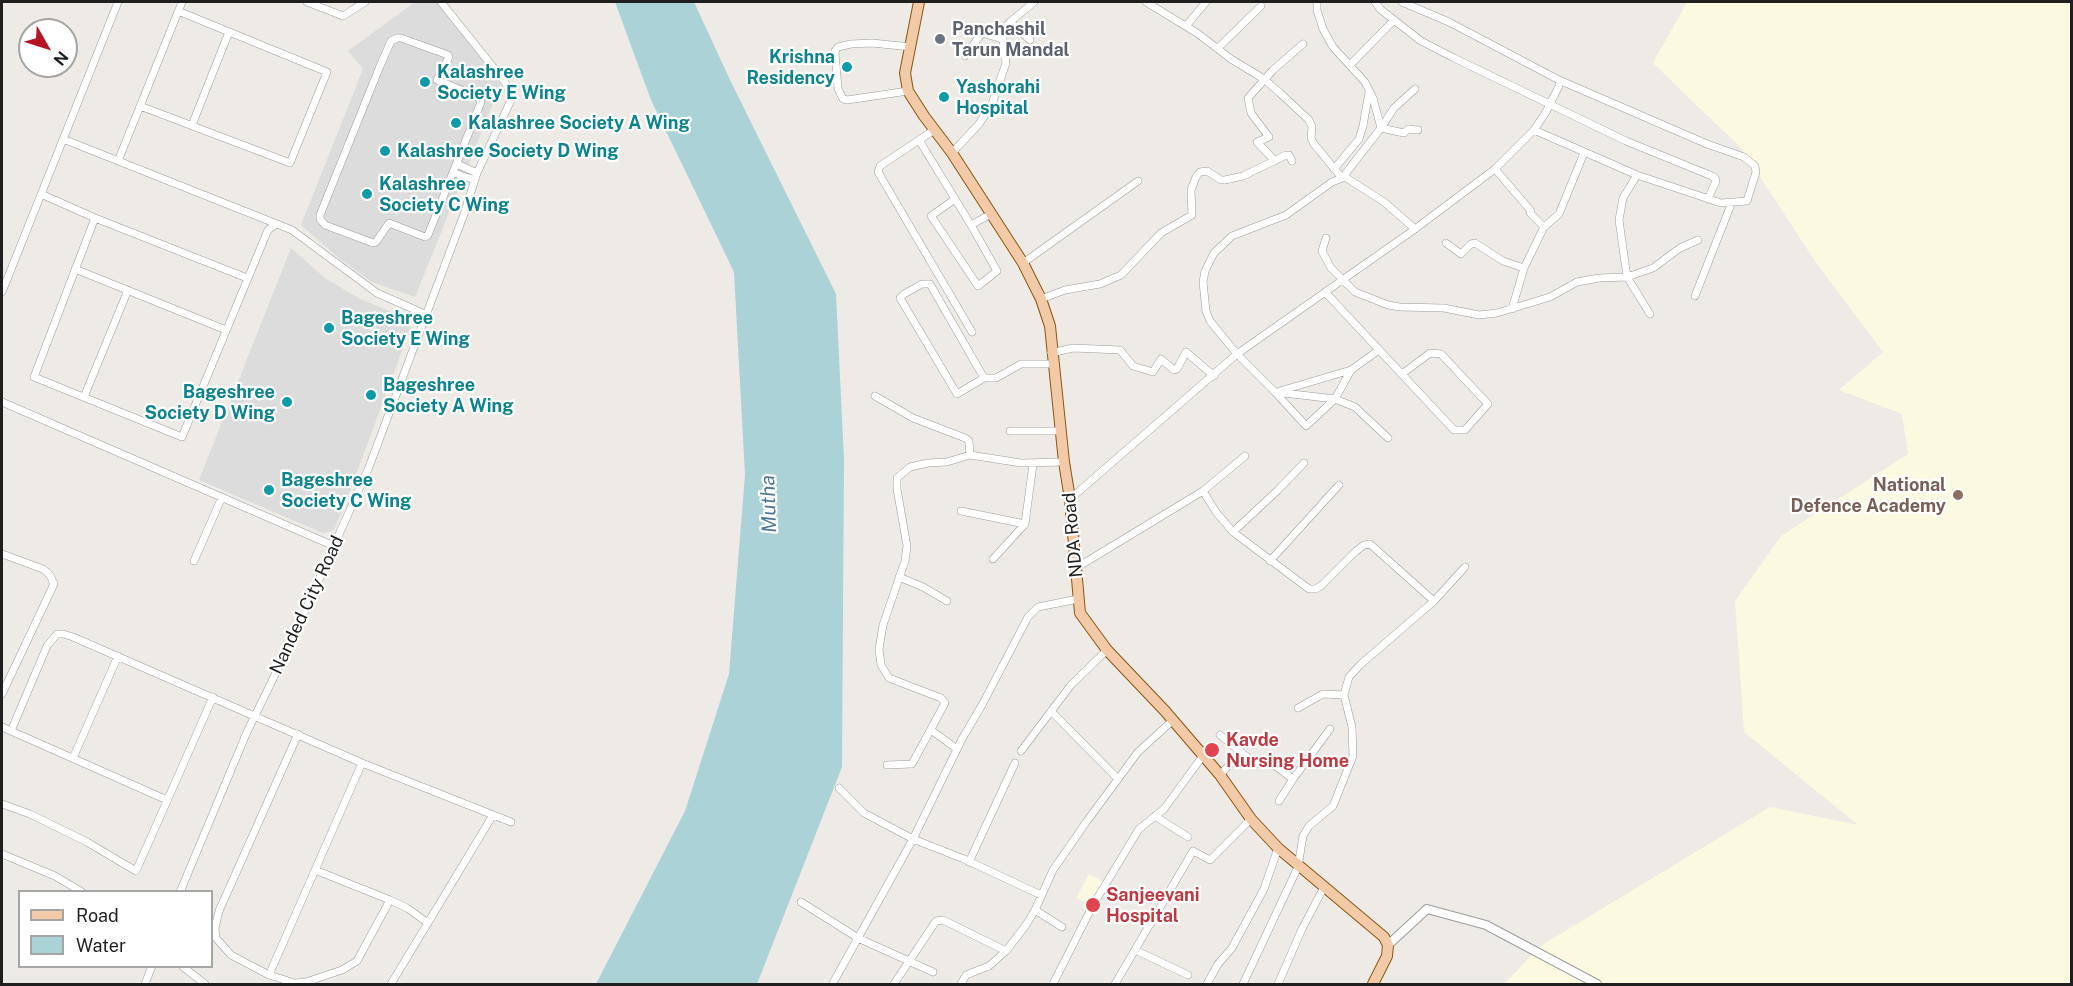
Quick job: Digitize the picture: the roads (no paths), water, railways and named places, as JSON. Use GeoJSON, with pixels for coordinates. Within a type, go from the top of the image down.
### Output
{"type":"FeatureCollection","features":[{"type":"Feature","properties":{"kind":"main road"},"geometry":{"type":"LineString","coordinates":[[908,91],[905,73],[919,2]]}},
{"type":"Feature","properties":{"kind":"main road","name":"NDA Road"},"geometry":{"type":"LineString","coordinates":[[908,91],[952,153],[1023,263],[1041,299],[1050,327],[1060,430],[1070,500],[1080,613],[1107,650],[1220,776],[1251,819],[1298,867],[1379,931],[1388,945]]}},
{"type":"Feature","properties":{"kind":"main road"},"geometry":{"type":"LineString","coordinates":[[1373,984],[1387,956],[1388,945]]}},
{"type":"Feature","properties":{"kind":"street"},"geometry":{"type":"LineString","coordinates":[[2,292],[118,2]]}},
{"type":"Feature","properties":{"kind":"street"},"geometry":{"type":"LineString","coordinates":[[118,161],[182,2]]}},
{"type":"Feature","properties":{"kind":"street"},"geometry":{"type":"LineString","coordinates":[[307,2],[343,16],[365,2]]}},
{"type":"Feature","properties":{"kind":"street","name":"Nanded City Road"},"geometry":{"type":"LineString","coordinates":[[180,890],[255,715],[369,467],[476,176],[512,98],[505,82],[441,2]]}},
{"type":"Feature","properties":{"kind":"street"},"geometry":{"type":"LineString","coordinates":[[952,153],[979,124],[992,104],[1006,63],[1002,31],[1034,2]]}},
{"type":"Feature","properties":{"kind":"street"},"geometry":{"type":"LineString","coordinates":[[1146,2],[1264,79],[1309,120],[1314,144],[1334,169],[1384,202],[1415,229]]}},
{"type":"Feature","properties":{"kind":"street"},"geometry":{"type":"LineString","coordinates":[[1186,26],[1206,2]]}},
{"type":"Feature","properties":{"kind":"street"},"geometry":{"type":"LineString","coordinates":[[1317,2],[1319,18],[1328,39],[1369,89],[1381,128]]}},
{"type":"Feature","properties":{"kind":"street"},"geometry":{"type":"LineString","coordinates":[[1376,2],[1380,9],[1429,45],[1626,141],[1712,176],[1716,181],[1708,199]]}},
{"type":"Feature","properties":{"kind":"street"},"geometry":{"type":"LineString","coordinates":[[1402,2],[1449,22],[1559,80],[1707,144],[1744,157],[1755,166],[1756,172],[1747,201],[1721,203],[1637,175],[1534,130]]}},
{"type":"Feature","properties":{"kind":"street"},"geometry":{"type":"LineString","coordinates":[[1218,48],[1261,6]]}},
{"type":"Feature","properties":{"kind":"street"},"geometry":{"type":"LineString","coordinates":[[140,105],[290,163],[323,82],[327,72],[178,11]]}},
{"type":"Feature","properties":{"kind":"street"},"geometry":{"type":"LineString","coordinates":[[1350,65],[1394,20]]}},
{"type":"Feature","properties":{"kind":"street"},"geometry":{"type":"LineString","coordinates":[[1010,22],[1030,40]]}},
{"type":"Feature","properties":{"kind":"street"},"geometry":{"type":"LineString","coordinates":[[192,125],[229,32]]}},
{"type":"Feature","properties":{"kind":"street"},"geometry":{"type":"LineString","coordinates":[[965,56],[982,33],[1002,39]]}},
{"type":"Feature","properties":{"kind":"street"},"geometry":{"type":"LineString","coordinates":[[397,38],[448,55],[437,80],[481,99],[457,164],[426,237],[389,223],[373,243],[325,225],[320,219],[380,66],[391,41],[397,38]]}},
{"type":"Feature","properties":{"kind":"street"},"geometry":{"type":"LineString","coordinates":[[908,91],[843,99],[838,89],[835,51],[838,47],[851,44],[912,42]]}},
{"type":"Feature","properties":{"kind":"street"},"geometry":{"type":"LineString","coordinates":[[1275,161],[1257,142],[1269,136],[1251,113],[1248,98],[1284,59],[1303,44]]}},
{"type":"Feature","properties":{"kind":"street"},"geometry":{"type":"LineString","coordinates":[[1070,500],[1237,354],[1415,229],[1494,169],[1534,130],[1550,105],[1559,86],[1559,80]]}},
{"type":"Feature","properties":{"kind":"street"},"geometry":{"type":"LineString","coordinates":[[1352,370],[1335,399],[1306,426],[1237,354],[1210,321],[1206,310],[1203,282],[1205,271],[1214,253],[1239,232],[1286,214],[1343,177],[1394,108],[1415,88]]}},
{"type":"Feature","properties":{"kind":"street"},"geometry":{"type":"LineString","coordinates":[[1334,169],[1359,139],[1369,89]]}},
{"type":"Feature","properties":{"kind":"street"},"geometry":{"type":"LineString","coordinates":[[1381,128],[1404,133],[1408,129],[1418,130]]}},
{"type":"Feature","properties":{"kind":"street"},"geometry":{"type":"LineString","coordinates":[[934,129],[880,166],[878,172],[972,332]]}},
{"type":"Feature","properties":{"kind":"street"},"geometry":{"type":"LineString","coordinates":[[63,139],[292,230],[377,292],[426,315]]}},
{"type":"Feature","properties":{"kind":"street"},"geometry":{"type":"LineString","coordinates":[[919,140],[971,225],[997,271],[978,285],[932,216],[955,199]]}},
{"type":"Feature","properties":{"kind":"street"},"geometry":{"type":"LineString","coordinates":[[1512,309],[1524,268],[1544,226],[1559,214],[1584,153]]}},
{"type":"Feature","properties":{"kind":"street"},"geometry":{"type":"LineString","coordinates":[[1041,299],[1065,290],[1100,284],[1121,275],[1161,233],[1192,215],[1191,190],[1200,172],[1207,171],[1225,180],[1243,176],[1289,155],[1293,161]]}},
{"type":"Feature","properties":{"kind":"street"},"geometry":{"type":"LineString","coordinates":[[457,164],[476,176]]}},
{"type":"Feature","properties":{"kind":"street"},"geometry":{"type":"LineString","coordinates":[[1494,169],[1531,211],[1530,213],[1544,226]]}},
{"type":"Feature","properties":{"kind":"street"},"geometry":{"type":"LineString","coordinates":[[454,173],[476,176]]}},
{"type":"Feature","properties":{"kind":"street"},"geometry":{"type":"LineString","coordinates":[[1637,175],[1623,198],[1619,219],[1627,277],[1650,314]]}},
{"type":"Feature","properties":{"kind":"street"},"geometry":{"type":"LineString","coordinates":[[1023,263],[1138,181]]}},
{"type":"Feature","properties":{"kind":"street"},"geometry":{"type":"LineString","coordinates":[[41,194],[95,218],[247,278]]}},
{"type":"Feature","properties":{"kind":"street"},"geometry":{"type":"LineString","coordinates":[[1695,296],[1732,202]]}},
{"type":"Feature","properties":{"kind":"street"},"geometry":{"type":"LineString","coordinates":[[971,225],[991,214]]}},
{"type":"Feature","properties":{"kind":"street"},"geometry":{"type":"LineString","coordinates":[[95,218],[34,377],[182,437],[267,230],[276,224]]}},
{"type":"Feature","properties":{"kind":"street"},"geometry":{"type":"LineString","coordinates":[[1326,238],[1322,251],[1331,268],[1354,292],[1388,305],[1444,308],[1479,315],[1497,313],[1550,297],[1577,282],[1627,277],[1653,268],[1680,248],[1698,240]]}},
{"type":"Feature","properties":{"kind":"street"},"geometry":{"type":"LineString","coordinates":[[1446,243],[1461,254],[1475,243],[1503,261],[1524,268]]}},
{"type":"Feature","properties":{"kind":"street"},"geometry":{"type":"LineString","coordinates":[[75,270],[226,330]]}},
{"type":"Feature","properties":{"kind":"street"},"geometry":{"type":"LineString","coordinates":[[984,378],[930,284],[922,284],[900,298],[957,394],[984,378],[996,378],[1021,364],[1052,358],[1073,348],[1120,350],[1134,366],[1153,372],[1161,359],[1173,370],[1177,369],[1186,352],[1214,376]]}},
{"type":"Feature","properties":{"kind":"street"},"geometry":{"type":"LineString","coordinates":[[84,398],[128,291]]}},
{"type":"Feature","properties":{"kind":"street"},"geometry":{"type":"LineString","coordinates":[[1325,292],[1454,430],[1466,430],[1488,404],[1440,354],[1430,353],[1402,374]]}},
{"type":"Feature","properties":{"kind":"street"},"geometry":{"type":"LineString","coordinates":[[1275,392],[1352,370],[1378,350]]}},
{"type":"Feature","properties":{"kind":"street"},"geometry":{"type":"LineString","coordinates":[[1275,392],[1335,399],[1355,407],[1388,438]]}},
{"type":"Feature","properties":{"kind":"street"},"geometry":{"type":"LineString","coordinates":[[875,396],[913,418],[965,438],[969,441],[970,455]]}},
{"type":"Feature","properties":{"kind":"street"},"geometry":{"type":"LineString","coordinates":[[2,402],[334,546]]}},
{"type":"Feature","properties":{"kind":"street"},"geometry":{"type":"LineString","coordinates":[[1010,431],[1060,430]]}},
{"type":"Feature","properties":{"kind":"street"},"geometry":{"type":"LineString","coordinates":[[887,765],[912,764],[945,703],[944,700],[889,678],[880,665],[882,625],[907,546],[897,478],[910,467],[947,462],[970,455],[1033,464],[1064,462]]}},
{"type":"Feature","properties":{"kind":"street"},"geometry":{"type":"LineString","coordinates":[[1076,568],[1203,491],[1245,456]]}},
{"type":"Feature","properties":{"kind":"street"},"geometry":{"type":"LineString","coordinates":[[1233,532],[1304,462]]}},
{"type":"Feature","properties":{"kind":"street"},"geometry":{"type":"LineString","coordinates":[[993,559],[1024,525],[1033,464]]}},
{"type":"Feature","properties":{"kind":"street"},"geometry":{"type":"LineString","coordinates":[[1270,561],[1339,485]]}},
{"type":"Feature","properties":{"kind":"street"},"geometry":{"type":"LineString","coordinates":[[1203,491],[1216,512],[1233,532],[1309,589],[1315,590],[1322,586],[1355,552],[1364,545],[1370,544],[1434,602]]}},
{"type":"Feature","properties":{"kind":"street"},"geometry":{"type":"LineString","coordinates":[[194,561],[222,497]]}},
{"type":"Feature","properties":{"kind":"street"},"geometry":{"type":"LineString","coordinates":[[961,511],[1024,525]]}},
{"type":"Feature","properties":{"kind":"street"},"geometry":{"type":"LineString","coordinates":[[2,554],[43,569],[50,575],[54,584],[2,694]]}},
{"type":"Feature","properties":{"kind":"street"},"geometry":{"type":"LineString","coordinates":[[1243,984],[1298,867],[1303,836],[1309,826],[1333,806],[1353,756],[1352,727],[1344,695],[1349,677],[1434,602],[1465,567]]}},
{"type":"Feature","properties":{"kind":"street"},"geometry":{"type":"LineString","coordinates":[[899,577],[923,586],[947,601]]}},
{"type":"Feature","properties":{"kind":"street"},"geometry":{"type":"LineString","coordinates":[[833,983],[913,839],[957,748],[1032,612],[1038,607],[1078,599]]}},
{"type":"Feature","properties":{"kind":"street"},"geometry":{"type":"LineString","coordinates":[[11,731],[47,646],[57,634],[73,637],[362,763],[511,822]]}},
{"type":"Feature","properties":{"kind":"street"},"geometry":{"type":"LineString","coordinates":[[1021,751],[1071,685],[1107,650]]}},
{"type":"Feature","properties":{"kind":"street"},"geometry":{"type":"LineString","coordinates":[[73,758],[118,656]]}},
{"type":"Feature","properties":{"kind":"street"},"geometry":{"type":"LineString","coordinates":[[1298,708],[1323,693],[1344,695]]}},
{"type":"Feature","properties":{"kind":"street"},"geometry":{"type":"LineString","coordinates":[[2,804],[30,814],[87,842],[136,871],[213,697]]}},
{"type":"Feature","properties":{"kind":"street"},"geometry":{"type":"LineString","coordinates":[[1051,711],[1118,779]]}},
{"type":"Feature","properties":{"kind":"street"},"geometry":{"type":"LineString","coordinates":[[960,984],[966,975],[989,966],[1006,951],[1035,910],[1053,870],[1118,779],[1138,752],[1172,721]]}},
{"type":"Feature","properties":{"kind":"street"},"geometry":{"type":"LineString","coordinates":[[2,727],[167,800]]}},
{"type":"Feature","properties":{"kind":"street"},"geometry":{"type":"LineString","coordinates":[[1279,801],[1330,729]]}},
{"type":"Feature","properties":{"kind":"street"},"geometry":{"type":"LineString","coordinates":[[931,730],[957,748]]}},
{"type":"Feature","properties":{"kind":"street"},"geometry":{"type":"LineString","coordinates":[[298,734],[219,911],[215,928],[216,938],[231,955],[269,975],[295,983],[306,982],[351,966],[363,951],[390,900]]}},
{"type":"Feature","properties":{"kind":"street"},"geometry":{"type":"LineString","coordinates":[[1220,735],[1256,764],[1270,762],[1293,779]]}},
{"type":"Feature","properties":{"kind":"street"},"geometry":{"type":"LineString","coordinates":[[1220,776],[1241,752]]}},
{"type":"Feature","properties":{"kind":"street"},"geometry":{"type":"LineString","coordinates":[[1053,984],[1094,905],[1139,828],[1164,809],[1202,757]]}},
{"type":"Feature","properties":{"kind":"street"},"geometry":{"type":"LineString","coordinates":[[269,975],[362,763]]}},
{"type":"Feature","properties":{"kind":"street"},"geometry":{"type":"LineString","coordinates":[[969,862],[1015,764]]}},
{"type":"Feature","properties":{"kind":"street"},"geometry":{"type":"LineString","coordinates":[[839,788],[864,813],[913,839],[1041,895]]}},
{"type":"Feature","properties":{"kind":"street"},"geometry":{"type":"LineString","coordinates":[[391,984],[493,815]]}},
{"type":"Feature","properties":{"kind":"street"},"geometry":{"type":"LineString","coordinates":[[1155,816],[1188,837]]}},
{"type":"Feature","properties":{"kind":"street"},"geometry":{"type":"LineString","coordinates":[[1115,984],[1193,851],[1210,860],[1251,819]]}},
{"type":"Feature","properties":{"kind":"street"},"geometry":{"type":"LineString","coordinates":[[1207,984],[1218,964],[1232,948],[1264,888],[1278,848]]}},
{"type":"Feature","properties":{"kind":"street"},"geometry":{"type":"LineString","coordinates":[[2,854],[55,876],[80,890]]}},
{"type":"Feature","properties":{"kind":"street"},"geometry":{"type":"LineString","coordinates":[[315,870],[390,900],[407,908],[428,923]]}},
{"type":"Feature","properties":{"kind":"street"},"geometry":{"type":"LineString","coordinates":[[1278,984],[1302,929],[1324,887]]}},
{"type":"Feature","properties":{"kind":"street"},"geometry":{"type":"LineString","coordinates":[[801,902],[858,938],[933,972]]}},
{"type":"Feature","properties":{"kind":"street"},"geometry":{"type":"LineString","coordinates":[[1388,945],[1427,909],[1486,924],[1597,984]]}},
{"type":"Feature","properties":{"kind":"street"},"geometry":{"type":"LineString","coordinates":[[1035,910],[1062,927]]}},
{"type":"Feature","properties":{"kind":"street"},"geometry":{"type":"LineString","coordinates":[[894,984],[936,921],[943,920],[1006,951]]}},
{"type":"Feature","properties":{"kind":"street"},"geometry":{"type":"LineString","coordinates":[[1135,950],[1188,975]]}},
{"type":"Feature","properties":{"kind":"street"},"geometry":{"type":"LineString","coordinates":[[145,984],[151,968]]}},
{"type":"Feature","properties":{"kind":"street"},"geometry":{"type":"LineString","coordinates":[[185,968],[205,984]]}},
{"type":"Feature","properties":{"kind":"water","name":"Mutha"},"geometry":{"type":"Polygon","coordinates":[[[615,2],[694,2],[836,294],[844,459],[842,767],[757,984],[596,984],[685,811],[729,674],[745,475],[734,272],[651,100],[615,2]]]}},
{"type":"Feature","properties":{"kind":"place","name":"Panchashil Tarun Mandal"},"geometry":{"type":"Point","coordinates":[940,39]}},
{"type":"Feature","properties":{"kind":"place","name":"Krishna Residency"},"geometry":{"type":"Point","coordinates":[847,67]}},
{"type":"Feature","properties":{"kind":"place","name":"Kalashree Society E Wing"},"geometry":{"type":"Point","coordinates":[425,82]}},
{"type":"Feature","properties":{"kind":"place","name":"Yashorahi Hospital"},"geometry":{"type":"Point","coordinates":[944,97]}},
{"type":"Feature","properties":{"kind":"place","name":"Kalashree Society A Wing"},"geometry":{"type":"Point","coordinates":[456,123]}},
{"type":"Feature","properties":{"kind":"place","name":"Kalashree Society D Wing"},"geometry":{"type":"Point","coordinates":[385,151]}},
{"type":"Feature","properties":{"kind":"place","name":"Kalashree Society C Wing"},"geometry":{"type":"Point","coordinates":[367,194]}},
{"type":"Feature","properties":{"kind":"place","name":"Bageshree Society E Wing"},"geometry":{"type":"Point","coordinates":[329,328]}},
{"type":"Feature","properties":{"kind":"place","name":"Bageshree Society A Wing"},"geometry":{"type":"Point","coordinates":[371,395]}},
{"type":"Feature","properties":{"kind":"place","name":"Bageshree Society D Wing"},"geometry":{"type":"Point","coordinates":[287,402]}},
{"type":"Feature","properties":{"kind":"place","name":"Bageshree Society C Wing"},"geometry":{"type":"Point","coordinates":[269,490]}},
{"type":"Feature","properties":{"kind":"place","name":"National Defence Academy"},"geometry":{"type":"Point","coordinates":[1958,495]}},
{"type":"Feature","properties":{"kind":"place","name":"Kavde Nursing Home"},"geometry":{"type":"Point","coordinates":[1212,750]}},
{"type":"Feature","properties":{"kind":"place","name":"Sanjeevani Hospital"},"geometry":{"type":"Point","coordinates":[1093,905]}}]}
